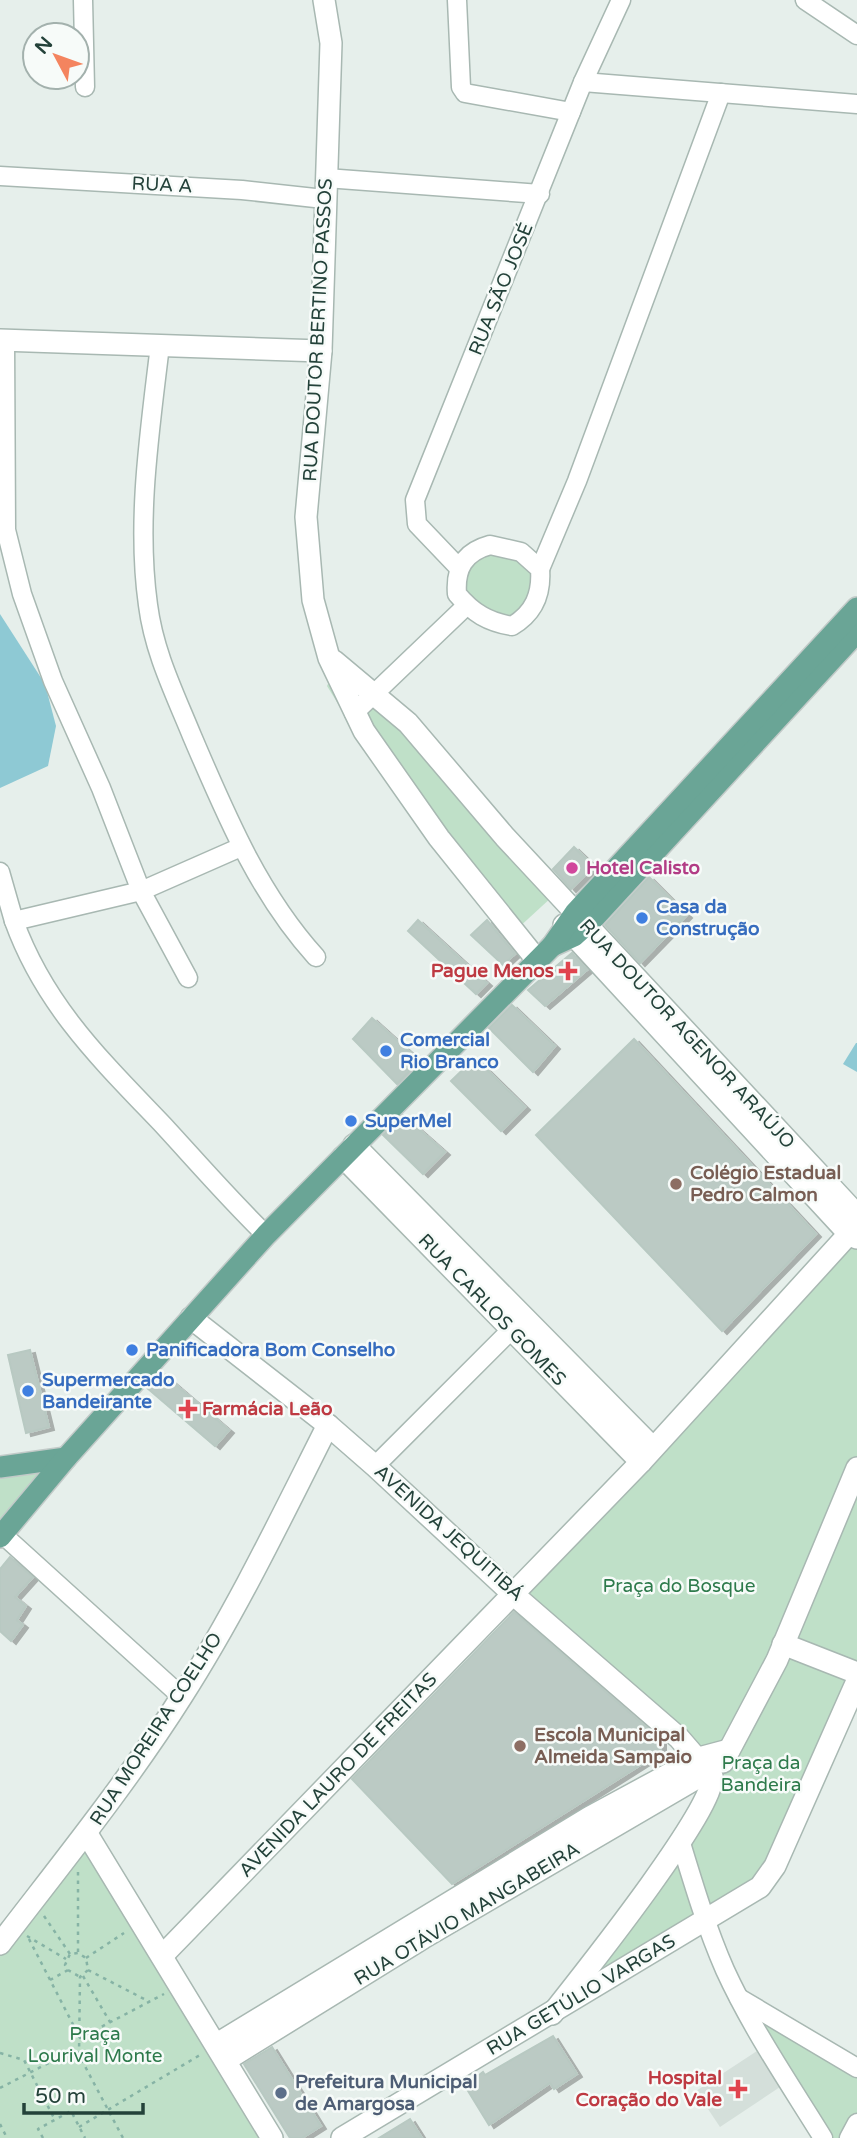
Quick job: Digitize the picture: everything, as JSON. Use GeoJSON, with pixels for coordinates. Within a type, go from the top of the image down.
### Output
{"type":"FeatureCollection","features":[{"type":"Feature","properties":{"kind":"main road"},"geometry":{"type":"LineString","coordinates":[[691,802],[857,608]]}},
{"type":"Feature","properties":{"kind":"main road"},"geometry":{"type":"LineString","coordinates":[[1,1536],[66,1458],[266,1235],[575,925],[857,632]]}},
{"type":"Feature","properties":{"kind":"main road"},"geometry":{"type":"LineString","coordinates":[[0,1466],[66,1458]]}},
{"type":"Feature","properties":{"kind":"street"},"geometry":{"type":"LineString","coordinates":[[83,0],[83,21]]}},
{"type":"Feature","properties":{"kind":"street","name":"RUA DOUTOR BERTINO PASSOS"},"geometry":{"type":"LineString","coordinates":[[324,0],[331,43],[321,351],[306,517],[313,600],[329,657],[354,713],[445,846],[545,953]]}},
{"type":"Feature","properties":{"kind":"street"},"geometry":{"type":"LineString","coordinates":[[457,0],[461,87],[466,93],[571,112]]}},
{"type":"Feature","properties":{"kind":"street","name":"RUA SÃO JOSÉ"},"geometry":{"type":"LineString","coordinates":[[458,568],[417,524],[415,500],[583,82],[621,0]]}},
{"type":"Feature","properties":{"kind":"street"},"geometry":{"type":"LineString","coordinates":[[805,0],[857,35]]}},
{"type":"Feature","properties":{"kind":"street"},"geometry":{"type":"LineString","coordinates":[[583,82],[857,104]]}},
{"type":"Feature","properties":{"kind":"street"},"geometry":{"type":"LineString","coordinates":[[540,569],[522,552],[490,545],[466,557],[458,568],[457,594],[466,606],[488,621],[512,626],[525,619],[537,598],[540,569],[577,481],[721,93]]}},
{"type":"Feature","properties":{"kind":"street","name":"RUA A"},"geometry":{"type":"LineString","coordinates":[[0,176],[242,190],[325,188],[540,194]]}},
{"type":"Feature","properties":{"kind":"street"},"geometry":{"type":"LineString","coordinates":[[188,978],[141,891],[101,788],[53,681],[15,568],[6,530],[3,340],[321,351]]}},
{"type":"Feature","properties":{"kind":"street"},"geometry":{"type":"LineString","coordinates":[[160,345],[148,452],[148,603],[156,651],[241,847],[273,904],[316,957]]}},
{"type":"Feature","properties":{"kind":"street"},"geometry":{"type":"LineString","coordinates":[[354,713],[377,695],[466,606]]}},
{"type":"Feature","properties":{"kind":"street"},"geometry":{"type":"LineString","coordinates":[[329,657],[408,723],[575,925]]}},
{"type":"Feature","properties":{"kind":"street"},"geometry":{"type":"LineString","coordinates":[[14,921],[141,891],[241,847]]}},
{"type":"Feature","properties":{"kind":"street"},"geometry":{"type":"LineString","coordinates":[[0,872],[24,948],[45,987],[83,1042],[266,1235]]}},
{"type":"Feature","properties":{"kind":"street","name":"RUA DOUTOR AGENOR ARAÚJO"},"geometry":{"type":"LineString","coordinates":[[575,925],[855,1228]]}},
{"type":"Feature","properties":{"kind":"street","name":"RUA CARLOS GOMES"},"geometry":{"type":"LineString","coordinates":[[348,1151],[647,1455]]}},
{"type":"Feature","properties":{"kind":"street"},"geometry":{"type":"LineString","coordinates":[[514,1595],[647,1455],[855,1228]]}},
{"type":"Feature","properties":{"kind":"street","name":"AVENIDA JEQUITIBÁ"},"geometry":{"type":"LineString","coordinates":[[191,1318],[328,1425],[375,1466],[514,1595],[640,1702],[707,1770]]}},
{"type":"Feature","properties":{"kind":"street"},"geometry":{"type":"LineString","coordinates":[[375,1466],[517,1323]]}},
{"type":"Feature","properties":{"kind":"street","name":"RUA MOREIRA COELHO"},"geometry":{"type":"LineString","coordinates":[[0,1944],[90,1838],[182,1696],[268,1543],[328,1425]]}},
{"type":"Feature","properties":{"kind":"street"},"geometry":{"type":"LineString","coordinates":[[552,2014],[681,1843],[707,1770],[729,1750],[783,1644],[857,1468]]}},
{"type":"Feature","properties":{"kind":"street"},"geometry":{"type":"LineString","coordinates":[[1,1536],[182,1696]]}},
{"type":"Feature","properties":{"kind":"street","name":"AVENIDA LAURO DE FREITAS"},"geometry":{"type":"LineString","coordinates":[[162,1956],[514,1595]]}},
{"type":"Feature","properties":{"kind":"street"},"geometry":{"type":"LineString","coordinates":[[783,1644],[857,1673]]}},
{"type":"Feature","properties":{"kind":"street","name":"RUA GETÚLIO VARGAS"},"geometry":{"type":"LineString","coordinates":[[342,2138],[760,1887],[775,1866],[857,1681]]}},
{"type":"Feature","properties":{"kind":"street","name":"RUA OTÁVIO MANGABEIRA"},"geometry":{"type":"LineString","coordinates":[[222,2052],[419,1930],[590,1817],[707,1770]]}},
{"type":"Feature","properties":{"kind":"street"},"geometry":{"type":"LineString","coordinates":[[90,1838],[272,2138]]}},
{"type":"Feature","properties":{"kind":"street"},"geometry":{"type":"LineString","coordinates":[[681,1843],[704,1919],[739,1998],[823,2138]]}},
{"type":"Feature","properties":{"kind":"street"},"geometry":{"type":"LineString","coordinates":[[739,1998],[857,2068]]}},
{"type":"Feature","properties":{"kind":"street"},"geometry":{"type":"LineString","coordinates":[[849,2138],[857,2123]]}},
{"type":"Feature","properties":{"kind":"path"},"geometry":{"type":"LineString","coordinates":[[78,1953],[78,1861],[90,1838]]}},
{"type":"Feature","properties":{"kind":"path"},"geometry":{"type":"LineString","coordinates":[[35,1901],[70,1954]]}},
{"type":"Feature","properties":{"kind":"path"},"geometry":{"type":"LineString","coordinates":[[86,1958],[141,1921]]}},
{"type":"Feature","properties":{"kind":"path"},"geometry":{"type":"LineString","coordinates":[[66,1959],[27,1936],[80,2038]]}},
{"type":"Feature","properties":{"kind":"path"},"geometry":{"type":"LineString","coordinates":[[68,1970],[66,1959],[70,1954],[78,1953],[86,1958],[88,1970]]}},
{"type":"Feature","properties":{"kind":"path"},"geometry":{"type":"LineString","coordinates":[[68,1970],[81,1976],[110,2022]]}},
{"type":"Feature","properties":{"kind":"path"},"geometry":{"type":"LineString","coordinates":[[50,1980],[68,1970]]}},
{"type":"Feature","properties":{"kind":"path"},"geometry":{"type":"LineString","coordinates":[[88,1970],[81,1976],[79,2055],[123,2138]]}},
{"type":"Feature","properties":{"kind":"path"},"geometry":{"type":"LineString","coordinates":[[88,1970],[150,2001]]}},
{"type":"Feature","properties":{"kind":"path"},"geometry":{"type":"LineString","coordinates":[[80,2038],[181,1986]]}},
{"type":"Feature","properties":{"kind":"path"},"geometry":{"type":"LineString","coordinates":[[0,2088],[70,2052],[79,2055]]}},
{"type":"Feature","properties":{"kind":"path"},"geometry":{"type":"LineString","coordinates":[[79,2127],[222,2052]]}},
{"type":"Feature","properties":{"kind":"path"},"geometry":{"type":"LineString","coordinates":[[0,2053],[24,2060],[55,2120]]}},
{"type":"Feature","properties":{"kind":"path"},"geometry":{"type":"LineString","coordinates":[[43,2138],[38,2129],[71,2111],[85,2138]]}},
{"type":"Feature","properties":{"kind":"path"},"geometry":{"type":"LineString","coordinates":[[0,2124],[7,2138]]}},
{"type":"Feature","properties":{"kind":"shaded area","name":"Hospital Coração do Vale"},"geometry":{"type":"Polygon","coordinates":[[[757,2051],[780,2087],[720,2127],[696,2091],[757,2051]]]}},
{"type":"Feature","properties":{"kind":"green space"},"geometry":{"type":"Polygon","coordinates":[[[490,545],[521,552],[537,573],[537,599],[514,625],[464,603],[462,572],[490,545]]]}},
{"type":"Feature","properties":{"kind":"green space"},"geometry":{"type":"Polygon","coordinates":[[[337,664],[386,702],[553,896],[516,930],[340,707],[327,686],[337,664]]]}},
{"type":"Feature","properties":{"kind":"green space","name":"Praça do Bosque"},"geometry":{"type":"Polygon","coordinates":[[[857,1238],[857,1677],[774,1867],[557,2010],[713,1783],[514,1595],[857,1238]]]}},
{"type":"Feature","properties":{"kind":"green space"},"geometry":{"type":"Polygon","coordinates":[[[66,1458],[0,1537],[0,1467],[66,1458]]]}},
{"type":"Feature","properties":{"kind":"green space","name":"Praça Lourival Monte"},"geometry":{"type":"Polygon","coordinates":[[[87,1837],[268,2138],[0,2138],[0,1954],[87,1837]]]}},
{"type":"Feature","properties":{"kind":"green space"},"geometry":{"type":"Polygon","coordinates":[[[745,2000],[857,2069],[857,2123],[849,2138],[823,2138],[745,2000]]]}},
{"type":"Feature","properties":{"kind":"water"},"geometry":{"type":"Polygon","coordinates":[[[0,614],[45,684],[56,726],[48,766],[0,788],[0,614]]]}},
{"type":"Feature","properties":{"kind":"water"},"geometry":{"type":"Polygon","coordinates":[[[857,1043],[857,1072],[843,1064],[857,1043]]]}},
{"type":"Feature","properties":{"kind":"building","name":"Hotel Calisto"},"geometry":{"type":"Polygon","coordinates":[[[574,847],[594,866],[571,889],[553,869],[574,847]]]}},
{"type":"Feature","properties":{"kind":"building","name":"Casa da Construção"},"geometry":{"type":"Polygon","coordinates":[[[649,877],[687,915],[640,963],[605,925],[649,877]]]}},
{"type":"Feature","properties":{"kind":"building"},"geometry":{"type":"Polygon","coordinates":[[[418,920],[487,983],[476,994],[408,931],[418,920]]]}},
{"type":"Feature","properties":{"kind":"building"},"geometry":{"type":"Polygon","coordinates":[[[487,920],[515,954],[503,965],[471,935],[487,920]]]}},
{"type":"Feature","properties":{"kind":"building"},"geometry":{"type":"Polygon","coordinates":[[[572,953],[587,970],[545,1006],[528,990],[572,953]]]}},
{"type":"Feature","properties":{"kind":"building"},"geometry":{"type":"Polygon","coordinates":[[[512,1005],[555,1046],[533,1072],[489,1028],[512,1005]]]}},
{"type":"Feature","properties":{"kind":"building","name":"Comercial Rio Branco"},"geometry":{"type":"Polygon","coordinates":[[[372,1018],[420,1061],[397,1084],[353,1039],[372,1018]]]}},
{"type":"Feature","properties":{"kind":"building","name":"Colégio Estadual Pedro Calmon"},"geometry":{"type":"Polygon","coordinates":[[[634,1039],[816,1234],[722,1331],[536,1135],[634,1039]]]}},
{"type":"Feature","properties":{"kind":"building"},"geometry":{"type":"Polygon","coordinates":[[[475,1058],[525,1107],[501,1131],[451,1081],[475,1058]]]}},
{"type":"Feature","properties":{"kind":"building"},"geometry":{"type":"Polygon","coordinates":[[[403,1115],[445,1152],[423,1174],[383,1135],[403,1115]]]}},
{"type":"Feature","properties":{"kind":"building","name":"Supermercado Bandeirante"},"geometry":{"type":"Polygon","coordinates":[[[30,1350],[49,1427],[26,1433],[8,1355],[30,1350]]]}},
{"type":"Feature","properties":{"kind":"building","name":"Farmácia Leão"},"geometry":{"type":"Polygon","coordinates":[[[161,1372],[229,1430],[215,1446],[147,1388],[161,1372]]]}},
{"type":"Feature","properties":{"kind":"building"},"geometry":{"type":"Polygon","coordinates":[[[10,1557],[33,1577],[15,1597],[26,1606],[17,1620],[23,1625],[11,1641],[0,1631],[0,1569],[10,1557]]]}},
{"type":"Feature","properties":{"kind":"building","name":"Escola Municipal Almeida Sampaio"},"geometry":{"type":"Polygon","coordinates":[[[514,1612],[661,1740],[661,1752],[452,1884],[352,1779],[514,1612]]]}},
{"type":"Feature","properties":{"kind":"building"},"geometry":{"type":"Polygon","coordinates":[[[553,2036],[577,2074],[554,2089],[550,2083],[489,2125],[465,2086],[483,2072],[485,2075],[553,2036]]]}},
{"type":"Feature","properties":{"kind":"building","name":"Prefeitura Municipal de Amargosa"},"geometry":{"type":"Polygon","coordinates":[[[272,2047],[321,2126],[302,2138],[290,2138],[244,2064],[272,2047]]]}},
{"type":"Feature","properties":{"kind":"building"},"geometry":{"type":"Polygon","coordinates":[[[410,2119],[422,2138],[379,2138],[410,2119]]]}},
{"type":"Feature","properties":{"kind":"place","name":"Hotel Calisto"},"geometry":{"type":"Point","coordinates":[572,868]}},
{"type":"Feature","properties":{"kind":"place","name":"Casa da Construção"},"geometry":{"type":"Point","coordinates":[642,918]}},
{"type":"Feature","properties":{"kind":"place","name":"Pague Menos"},"geometry":{"type":"Point","coordinates":[568,971]}},
{"type":"Feature","properties":{"kind":"place","name":"Comercial Rio Branco"},"geometry":{"type":"Point","coordinates":[386,1051]}},
{"type":"Feature","properties":{"kind":"place","name":"SuperMel"},"geometry":{"type":"Point","coordinates":[351,1121]}},
{"type":"Feature","properties":{"kind":"place","name":"Colégio Estadual Pedro Calmon"},"geometry":{"type":"Point","coordinates":[676,1184]}},
{"type":"Feature","properties":{"kind":"place","name":"Panificadora Bom Conselho"},"geometry":{"type":"Point","coordinates":[132,1350]}},
{"type":"Feature","properties":{"kind":"place","name":"Supermercado Bandeirante"},"geometry":{"type":"Point","coordinates":[28,1391]}},
{"type":"Feature","properties":{"kind":"place","name":"Farmácia Leão"},"geometry":{"type":"Point","coordinates":[188,1409]}},
{"type":"Feature","properties":{"kind":"place","name":"Escola Municipal Almeida Sampaio"},"geometry":{"type":"Point","coordinates":[520,1746]}},
{"type":"Feature","properties":{"kind":"place","name":"Hospital Coração do Vale"},"geometry":{"type":"Point","coordinates":[738,2089]}},
{"type":"Feature","properties":{"kind":"place","name":"Prefeitura Municipal de Amargosa"},"geometry":{"type":"Point","coordinates":[281,2093]}},
{"type":"Feature","properties":{"kind":"park label","name":"Praça da Bandeira"},"geometry":{"type":"Point","coordinates":[761,1774]}}]}
